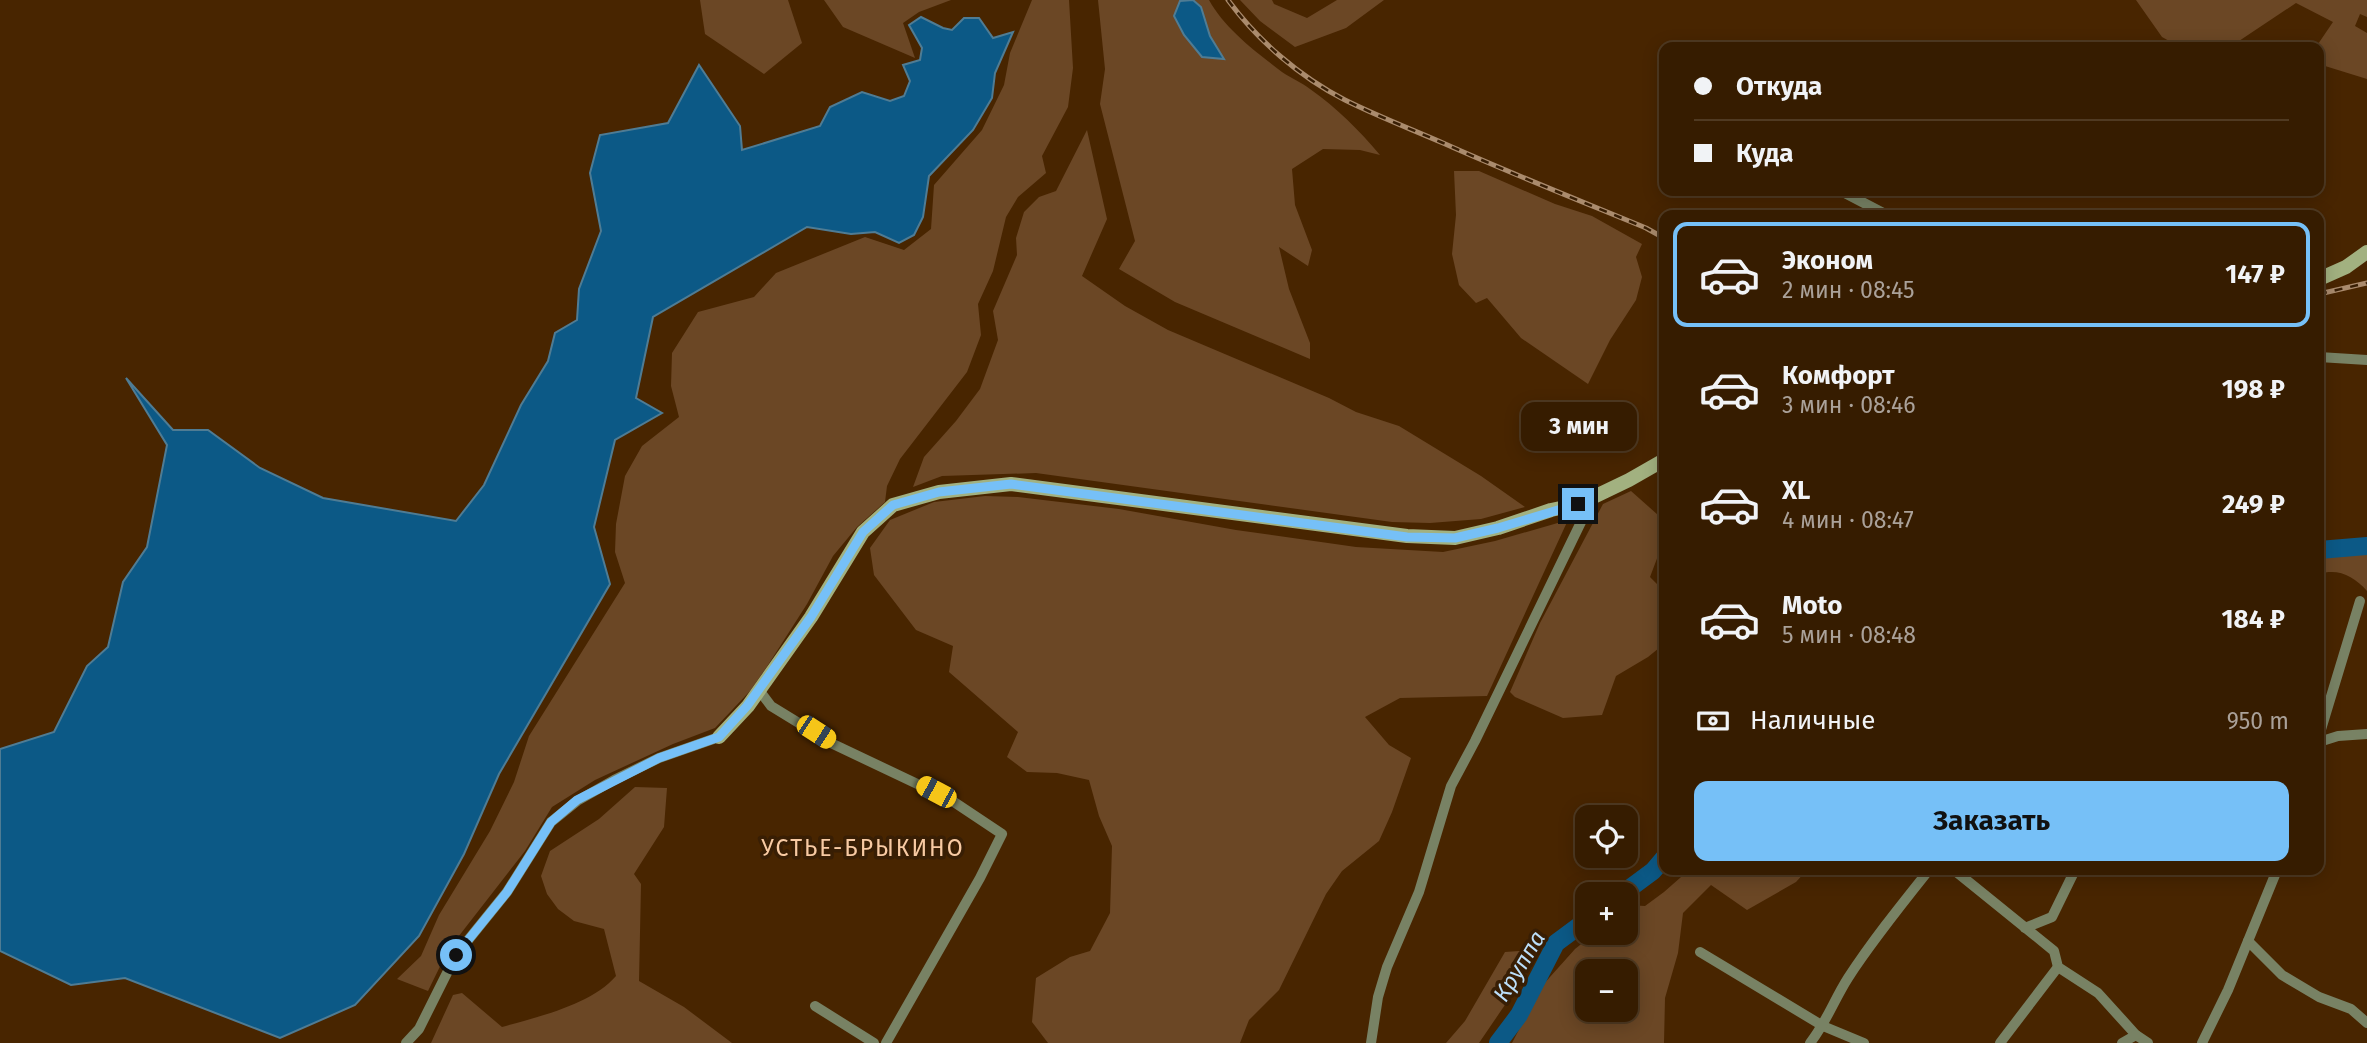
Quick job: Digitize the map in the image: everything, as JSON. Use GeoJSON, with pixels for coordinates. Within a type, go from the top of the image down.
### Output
{"type":"FeatureCollection","features":[{"type":"Feature","properties":{"kind":"street"},"geometry":{"type":"LineString","coordinates":[[1851,196],[1877,210]]}},
{"type":"Feature","properties":{"kind":"street"},"geometry":{"type":"LineString","coordinates":[[2324,277],[2346,267],[2367,251]]}},
{"type":"Feature","properties":{"kind":"street"},"geometry":{"type":"LineString","coordinates":[[2324,357],[2367,360]]}},
{"type":"Feature","properties":{"kind":"street"},"geometry":{"type":"LineString","coordinates":[[406,1043],[419,1029],[456,955],[507,892],[551,822],[577,800],[614,780],[659,758],[719,737],[759,691],[811,617],[863,532],[893,505],[939,492],[1011,484],[1407,537],[1455,538],[1586,501],[1659,463]]}},
{"type":"Feature","properties":{"kind":"street"},"geometry":{"type":"LineString","coordinates":[[1371,1043],[1378,997],[1387,967],[1419,892],[1451,786],[1567,551],[1583,517],[1586,501]]}},
{"type":"Feature","properties":{"kind":"street"},"geometry":{"type":"LineString","coordinates":[[2324,720],[2360,601]]}},
{"type":"Feature","properties":{"kind":"street"},"geometry":{"type":"LineString","coordinates":[[759,691],[771,706],[833,744],[941,794],[1002,834],[980,878],[886,1043]]}},
{"type":"Feature","properties":{"kind":"street"},"geometry":{"type":"LineString","coordinates":[[2324,740],[2338,736],[2367,734]]}},
{"type":"Feature","properties":{"kind":"street"},"geometry":{"type":"LineString","coordinates":[[1810,1043],[1823,1026],[1833,1001],[1856,966],[1925,875]]}},
{"type":"Feature","properties":{"kind":"street"},"geometry":{"type":"LineString","coordinates":[[1960,875],[2054,951],[2059,967],[2098,993],[2136,1035],[2148,1043]]}},
{"type":"Feature","properties":{"kind":"street"},"geometry":{"type":"LineString","coordinates":[[2025,928],[2052,917],[2073,875]]}},
{"type":"Feature","properties":{"kind":"street"},"geometry":{"type":"LineString","coordinates":[[2202,1043],[2228,990],[2275,875]]}},
{"type":"Feature","properties":{"kind":"street"},"geometry":{"type":"LineString","coordinates":[[2248,941],[2282,975],[2319,997],[2351,1009],[2367,1023]]}},
{"type":"Feature","properties":{"kind":"street"},"geometry":{"type":"LineString","coordinates":[[1700,953],[1823,1026],[1864,1043]]}},
{"type":"Feature","properties":{"kind":"street"},"geometry":{"type":"LineString","coordinates":[[2000,1043],[2059,967]]}},
{"type":"Feature","properties":{"kind":"street"},"geometry":{"type":"LineString","coordinates":[[815,1006],[874,1043]]}},
{"type":"Feature","properties":{"kind":"street"},"geometry":{"type":"LineString","coordinates":[[2122,1043],[2136,1035]]}},
{"type":"Feature","properties":{"kind":"shaded area"},"geometry":{"type":"Polygon","coordinates":[[[700,0],[788,0],[802,43],[764,74],[705,34],[700,0]]]}},
{"type":"Feature","properties":{"kind":"shaded area"},"geometry":{"type":"Polygon","coordinates":[[[824,0],[951,0],[919,12],[903,23],[915,58],[843,27],[824,0]]]}},
{"type":"Feature","properties":{"kind":"shaded area"},"geometry":{"type":"Polygon","coordinates":[[[1032,0],[1069,0],[1073,68],[1068,107],[1042,156],[1046,173],[1018,197],[1006,217],[993,271],[978,304],[981,335],[967,372],[900,459],[887,486],[885,502],[857,527],[833,556],[807,604],[768,665],[750,691],[715,728],[595,780],[552,807],[525,851],[448,950],[428,991],[397,979],[421,956],[439,915],[490,831],[514,782],[529,736],[625,583],[615,552],[616,524],[625,476],[642,446],[679,417],[671,386],[672,353],[698,312],[754,297],[776,273],[865,237],[904,250],[931,229],[934,185],[982,130],[1004,85],[1010,53],[1032,0]]]}},
{"type":"Feature","properties":{"kind":"shaded area"},"geometry":{"type":"Polygon","coordinates":[[[1098,0],[1182,0],[1180,1],[1223,59],[1210,36],[1201,7],[1193,0],[1209,0],[1224,21],[1242,39],[1282,72],[1329,104],[1356,128],[1380,155],[1360,150],[1323,149],[1292,169],[1295,205],[1312,250],[1308,266],[1279,247],[1289,289],[1310,343],[1310,359],[1175,302],[1119,269],[1135,241],[1100,104],[1105,69],[1098,0]]]}},
{"type":"Feature","properties":{"kind":"shaded area"},"geometry":{"type":"Polygon","coordinates":[[[1240,0],[1272,0],[1274,4],[1307,18],[1337,0],[1384,0],[1346,28],[1295,47],[1260,21],[1240,0]]]}},
{"type":"Feature","properties":{"kind":"shaded area"},"geometry":{"type":"Polygon","coordinates":[[[2136,0],[2367,0],[2367,17],[2360,14],[2355,26],[2367,33],[2367,79],[2324,65],[2324,42],[2319,42],[2333,22],[2296,3],[2238,42],[2171,42],[2162,37],[2136,0]]]}},
{"type":"Feature","properties":{"kind":"shaded area"},"geometry":{"type":"Polygon","coordinates":[[[1087,130],[1107,219],[1082,276],[1125,306],[1168,330],[1356,412],[1399,426],[1481,476],[1525,507],[1481,519],[1430,523],[1392,522],[1036,473],[942,476],[913,487],[924,457],[980,389],[998,340],[993,311],[1017,255],[1016,238],[1024,212],[1039,197],[1056,191],[1087,130]]]}},
{"type":"Feature","properties":{"kind":"shaded area"},"geometry":{"type":"Polygon","coordinates":[[[1454,171],[1479,171],[1555,204],[1592,216],[1642,244],[1636,257],[1642,277],[1636,300],[1610,340],[1588,384],[1521,338],[1487,298],[1476,303],[1459,285],[1452,254],[1456,215],[1454,171]]]}},
{"type":"Feature","properties":{"kind":"shaded area"},"geometry":{"type":"Polygon","coordinates":[[[1631,491],[1658,515],[1659,553],[1650,577],[1659,586],[1659,648],[1616,676],[1602,715],[1563,718],[1515,697],[1510,692],[1540,623],[1603,504],[1631,491]]]}},
{"type":"Feature","properties":{"kind":"shaded area"},"geometry":{"type":"Polygon","coordinates":[[[985,496],[1018,497],[1119,509],[1236,530],[1356,547],[1443,552],[1495,541],[1568,520],[1487,696],[1400,698],[1365,717],[1389,745],[1411,758],[1392,812],[1379,841],[1342,871],[1326,894],[1279,990],[1249,1020],[1240,1043],[1048,1043],[1032,1022],[1036,978],[1070,957],[1090,951],[1110,913],[1112,846],[1099,816],[1089,780],[1057,773],[1027,772],[1007,757],[1018,732],[949,672],[953,646],[916,630],[874,575],[870,548],[890,520],[934,502],[985,496]]]}},
{"type":"Feature","properties":{"kind":"shaded area"},"geometry":{"type":"Polygon","coordinates":[[[2367,552],[2367,591],[2357,581],[2345,575],[2324,573],[2324,556],[2367,552]]]}},
{"type":"Feature","properties":{"kind":"shaded area"},"geometry":{"type":"Polygon","coordinates":[[[635,787],[667,788],[664,827],[634,874],[641,884],[639,981],[684,1007],[732,1043],[431,1043],[453,995],[462,993],[502,1027],[578,1002],[593,995],[616,976],[604,929],[574,921],[558,909],[547,894],[541,876],[550,851],[599,819],[635,787]]]}},
{"type":"Feature","properties":{"kind":"shaded area"},"geometry":{"type":"Polygon","coordinates":[[[1683,875],[1802,875],[1796,882],[1747,910],[1711,885],[1683,913],[1678,953],[1665,998],[1664,1043],[1512,1043],[1541,987],[1580,945],[1638,945],[1638,906],[1645,906],[1683,875]]]}},
{"type":"Feature","properties":{"kind":"shaded area"},"geometry":{"type":"Polygon","coordinates":[[[1535,950],[1526,974],[1479,1043],[1446,1043],[1465,1021],[1505,952],[1535,950]]]}},
{"type":"Feature","properties":{"kind":"water"},"geometry":{"type":"Polygon","coordinates":[[[1193,0],[1201,7],[1210,36],[1224,59],[1202,57],[1184,35],[1174,16],[1180,1],[1193,0]]]}},
{"type":"Feature","properties":{"kind":"water"},"geometry":{"type":"Polygon","coordinates":[[[921,17],[952,30],[964,18],[979,18],[993,38],[1013,32],[995,73],[992,98],[973,130],[929,176],[923,217],[914,235],[899,243],[875,232],[851,234],[807,227],[653,317],[636,398],[662,413],[615,440],[594,527],[610,584],[499,774],[464,854],[419,936],[355,1005],[280,1038],[125,978],[71,985],[0,951],[0,749],[54,732],[87,666],[108,647],[123,582],[147,547],[167,445],[126,378],[173,430],[208,430],[260,468],[323,498],[456,521],[484,485],[521,405],[548,361],[555,333],[577,320],[579,289],[601,231],[590,173],[600,135],[668,123],[699,65],[740,126],[742,150],[820,126],[830,107],[862,92],[890,101],[904,96],[910,81],[903,65],[920,60],[922,48],[909,25],[921,17]]]}},
{"type":"Feature","properties":{"kind":"waterway","name":"Круппа"},"geometry":{"type":"LineString","coordinates":[[2324,550],[2367,546]]}},
{"type":"Feature","properties":{"kind":"waterway","name":"Круппа"},"geometry":{"type":"LineString","coordinates":[[1638,882],[1659,864]]}},
{"type":"Feature","properties":{"kind":"waterway","name":"Круппа"},"geometry":{"type":"LineString","coordinates":[[1498,1043],[1519,1015],[1556,943],[1575,929]]}},
{"type":"Feature","properties":{"kind":"railway"},"geometry":{"type":"LineString","coordinates":[[1228,0],[1266,44],[1328,91],[1382,117],[1659,235]]}},
{"type":"Feature","properties":{"kind":"railway"},"geometry":{"type":"LineString","coordinates":[[2324,293],[2367,283]]}},
{"type":"Feature","properties":{"kind":"district","name":"УСТЬЕ-БРЫКИНО"},"geometry":{"type":"Point","coordinates":[863,848]}},
{"type":"Feature","properties":{"kind":"route"},"geometry":{"type":"LineString","coordinates":[[456,955],[507,892],[551,822],[577,800],[659,758],[719,737],[759,691],[811,617],[863,532],[893,505],[939,492],[1011,484],[1407,537],[1455,538],[1578,504]]}}]}
